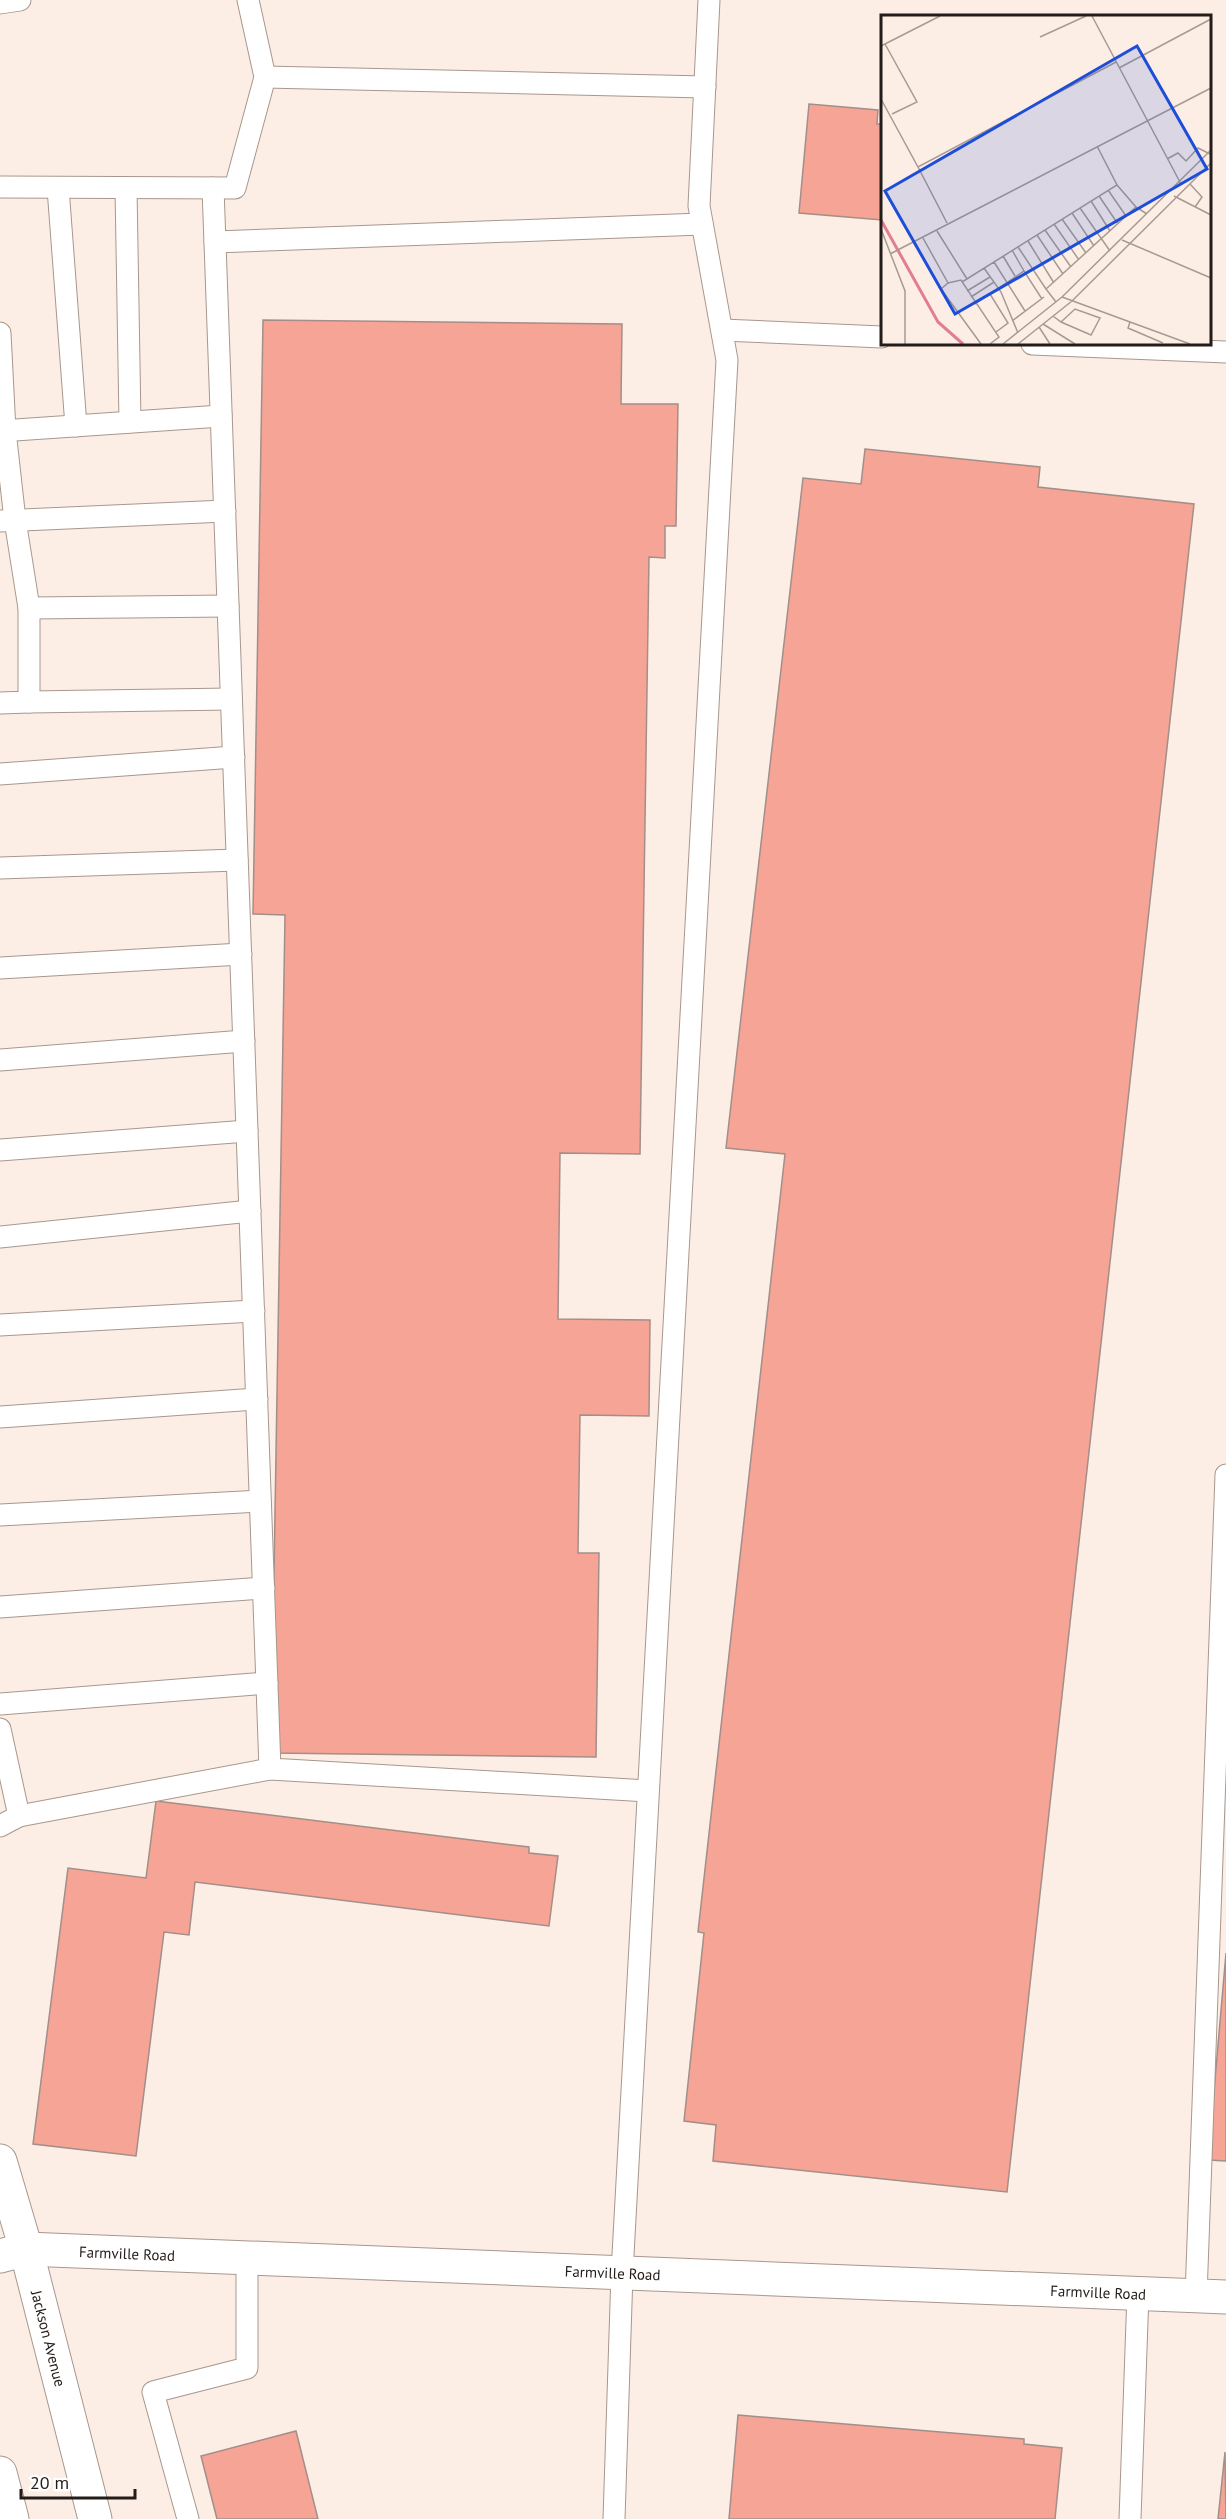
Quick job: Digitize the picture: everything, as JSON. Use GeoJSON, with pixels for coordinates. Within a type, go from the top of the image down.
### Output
{"type":"FeatureCollection","features":[{"type":"Feature","properties":{"kind":"street","name":"Jackson Avenue"},"geometry":{"type":"LineString","coordinates":[[0,2161],[13,2253],[95,2519]]}},
{"type":"Feature","properties":{"kind":"street","name":"Farmville Road"},"geometry":{"type":"LineString","coordinates":[[13,2253],[247,2258],[1211,2296]]}},
{"type":"Feature","properties":{"kind":"street"},"geometry":{"type":"LineString","coordinates":[[0,2473],[12,2519]]}},
{"type":"Feature","properties":{"kind":"lane"},"geometry":{"type":"LineString","coordinates":[[0,3],[20,0]]}},
{"type":"Feature","properties":{"kind":"lane"},"geometry":{"type":"LineString","coordinates":[[0,187],[235,188],[265,77],[249,0]]}},
{"type":"Feature","properties":{"kind":"lane"},"geometry":{"type":"LineString","coordinates":[[615,2519],[622,2273],[727,360],[699,206],[710,0]]}},
{"type":"Feature","properties":{"kind":"lane"},"geometry":{"type":"LineString","coordinates":[[265,77],[705,87]]}},
{"type":"Feature","properties":{"kind":"lane"},"geometry":{"type":"LineString","coordinates":[[58,188],[75,426]]}},
{"type":"Feature","properties":{"kind":"lane"},"geometry":{"type":"LineString","coordinates":[[126,188],[130,422]]}},
{"type":"Feature","properties":{"kind":"lane"},"geometry":{"type":"LineString","coordinates":[[213,188],[270,1768]]}},
{"type":"Feature","properties":{"kind":"lane"},"geometry":{"type":"LineString","coordinates":[[215,242],[702,224]]}},
{"type":"Feature","properties":{"kind":"lane"},"geometry":{"type":"LineString","coordinates":[[722,330],[881,337]]}},
{"type":"Feature","properties":{"kind":"lane"},"geometry":{"type":"LineString","coordinates":[[0,333],[8,520],[29,608],[29,702]]}},
{"type":"Feature","properties":{"kind":"lane"},"geometry":{"type":"LineString","coordinates":[[1056,345],[1226,352]]}},
{"type":"Feature","properties":{"kind":"lane"},"geometry":{"type":"LineString","coordinates":[[3,431],[221,416]]}},
{"type":"Feature","properties":{"kind":"lane"},"geometry":{"type":"LineString","coordinates":[[8,520],[225,511]]}},
{"type":"Feature","properties":{"kind":"lane"},"geometry":{"type":"LineString","coordinates":[[29,608],[228,606]]}},
{"type":"Feature","properties":{"kind":"lane"},"geometry":{"type":"LineString","coordinates":[[0,703],[231,699]]}},
{"type":"Feature","properties":{"kind":"lane"},"geometry":{"type":"LineString","coordinates":[[0,774],[234,757]]}},
{"type":"Feature","properties":{"kind":"lane"},"geometry":{"type":"LineString","coordinates":[[0,868],[237,860]]}},
{"type":"Feature","properties":{"kind":"lane"},"geometry":{"type":"LineString","coordinates":[[0,968],[241,954]]}},
{"type":"Feature","properties":{"kind":"lane"},"geometry":{"type":"LineString","coordinates":[[0,1060],[244,1041]]}},
{"type":"Feature","properties":{"kind":"lane"},"geometry":{"type":"LineString","coordinates":[[0,1149],[247,1131]]}},
{"type":"Feature","properties":{"kind":"lane"},"geometry":{"type":"LineString","coordinates":[[0,1237],[250,1211]]}},
{"type":"Feature","properties":{"kind":"lane"},"geometry":{"type":"LineString","coordinates":[[0,1325],[254,1311]]}},
{"type":"Feature","properties":{"kind":"lane"},"geometry":{"type":"LineString","coordinates":[[0,1417],[257,1399]]}},
{"type":"Feature","properties":{"kind":"lane"},"geometry":{"type":"LineString","coordinates":[[1211,2296],[1226,1475]]}},
{"type":"Feature","properties":{"kind":"lane"},"geometry":{"type":"LineString","coordinates":[[0,1515],[260,1501]]}},
{"type":"Feature","properties":{"kind":"lane"},"geometry":{"type":"LineString","coordinates":[[0,1606],[264,1588]]}},
{"type":"Feature","properties":{"kind":"lane"},"geometry":{"type":"LineString","coordinates":[[0,1704],[267,1683]]}},
{"type":"Feature","properties":{"kind":"lane"},"geometry":{"type":"LineString","coordinates":[[0,1729],[19,1816]]}},
{"type":"Feature","properties":{"kind":"lane"},"geometry":{"type":"LineString","coordinates":[[0,1826],[19,1816],[270,1768],[648,1791]]}},
{"type":"Feature","properties":{"kind":"lane"},"geometry":{"type":"LineString","coordinates":[[188,2519],[153,2392],[247,2368],[247,2258]]}},
{"type":"Feature","properties":{"kind":"lane"},"geometry":{"type":"LineString","coordinates":[[1130,2519],[1138,2293]]}},
{"type":"Feature","properties":{"kind":"building"},"geometry":{"type":"Polygon","coordinates":[[[809,104],[878,110],[877,124],[881,124],[881,220],[799,213],[809,104]]]}},
{"type":"Feature","properties":{"kind":"building"},"geometry":{"type":"Polygon","coordinates":[[[263,320],[622,324],[621,404],[678,404],[676,526],[665,526],[665,558],[649,557],[640,1154],[560,1153],[558,1319],[650,1320],[649,1416],[580,1415],[578,1553],[599,1553],[596,1757],[271,1753],[285,915],[253,914],[263,320]]]}},
{"type":"Feature","properties":{"kind":"building"},"geometry":{"type":"Polygon","coordinates":[[[865,449],[1040,467],[1038,487],[1194,504],[1007,2192],[713,2161],[716,2125],[684,2121],[704,1933],[698,1932],[785,1154],[726,1148],[803,478],[861,484],[865,449]]]}},
{"type":"Feature","properties":{"kind":"building"},"geometry":{"type":"Polygon","coordinates":[[[156,1801],[529,1847],[529,1853],[558,1856],[549,1926],[195,1882],[189,1935],[164,1932],[136,2156],[33,2144],[68,1868],[146,1878],[156,1801]]]}},
{"type":"Feature","properties":{"kind":"building"},"geometry":{"type":"Polygon","coordinates":[[[1226,1953],[1226,2161],[1208,2160],[1226,1953]]]}},
{"type":"Feature","properties":{"kind":"building"},"geometry":{"type":"Polygon","coordinates":[[[738,2415],[1024,2439],[1024,2444],[1062,2448],[1055,2519],[729,2519],[738,2415]]]}},
{"type":"Feature","properties":{"kind":"building"},"geometry":{"type":"Polygon","coordinates":[[[296,2431],[318,2519],[217,2519],[201,2456],[296,2431]]]}},
{"type":"Feature","properties":{"kind":"building"},"geometry":{"type":"Polygon","coordinates":[[[1225,2452],[1226,2519],[1218,2519],[1225,2452]]]}}]}
